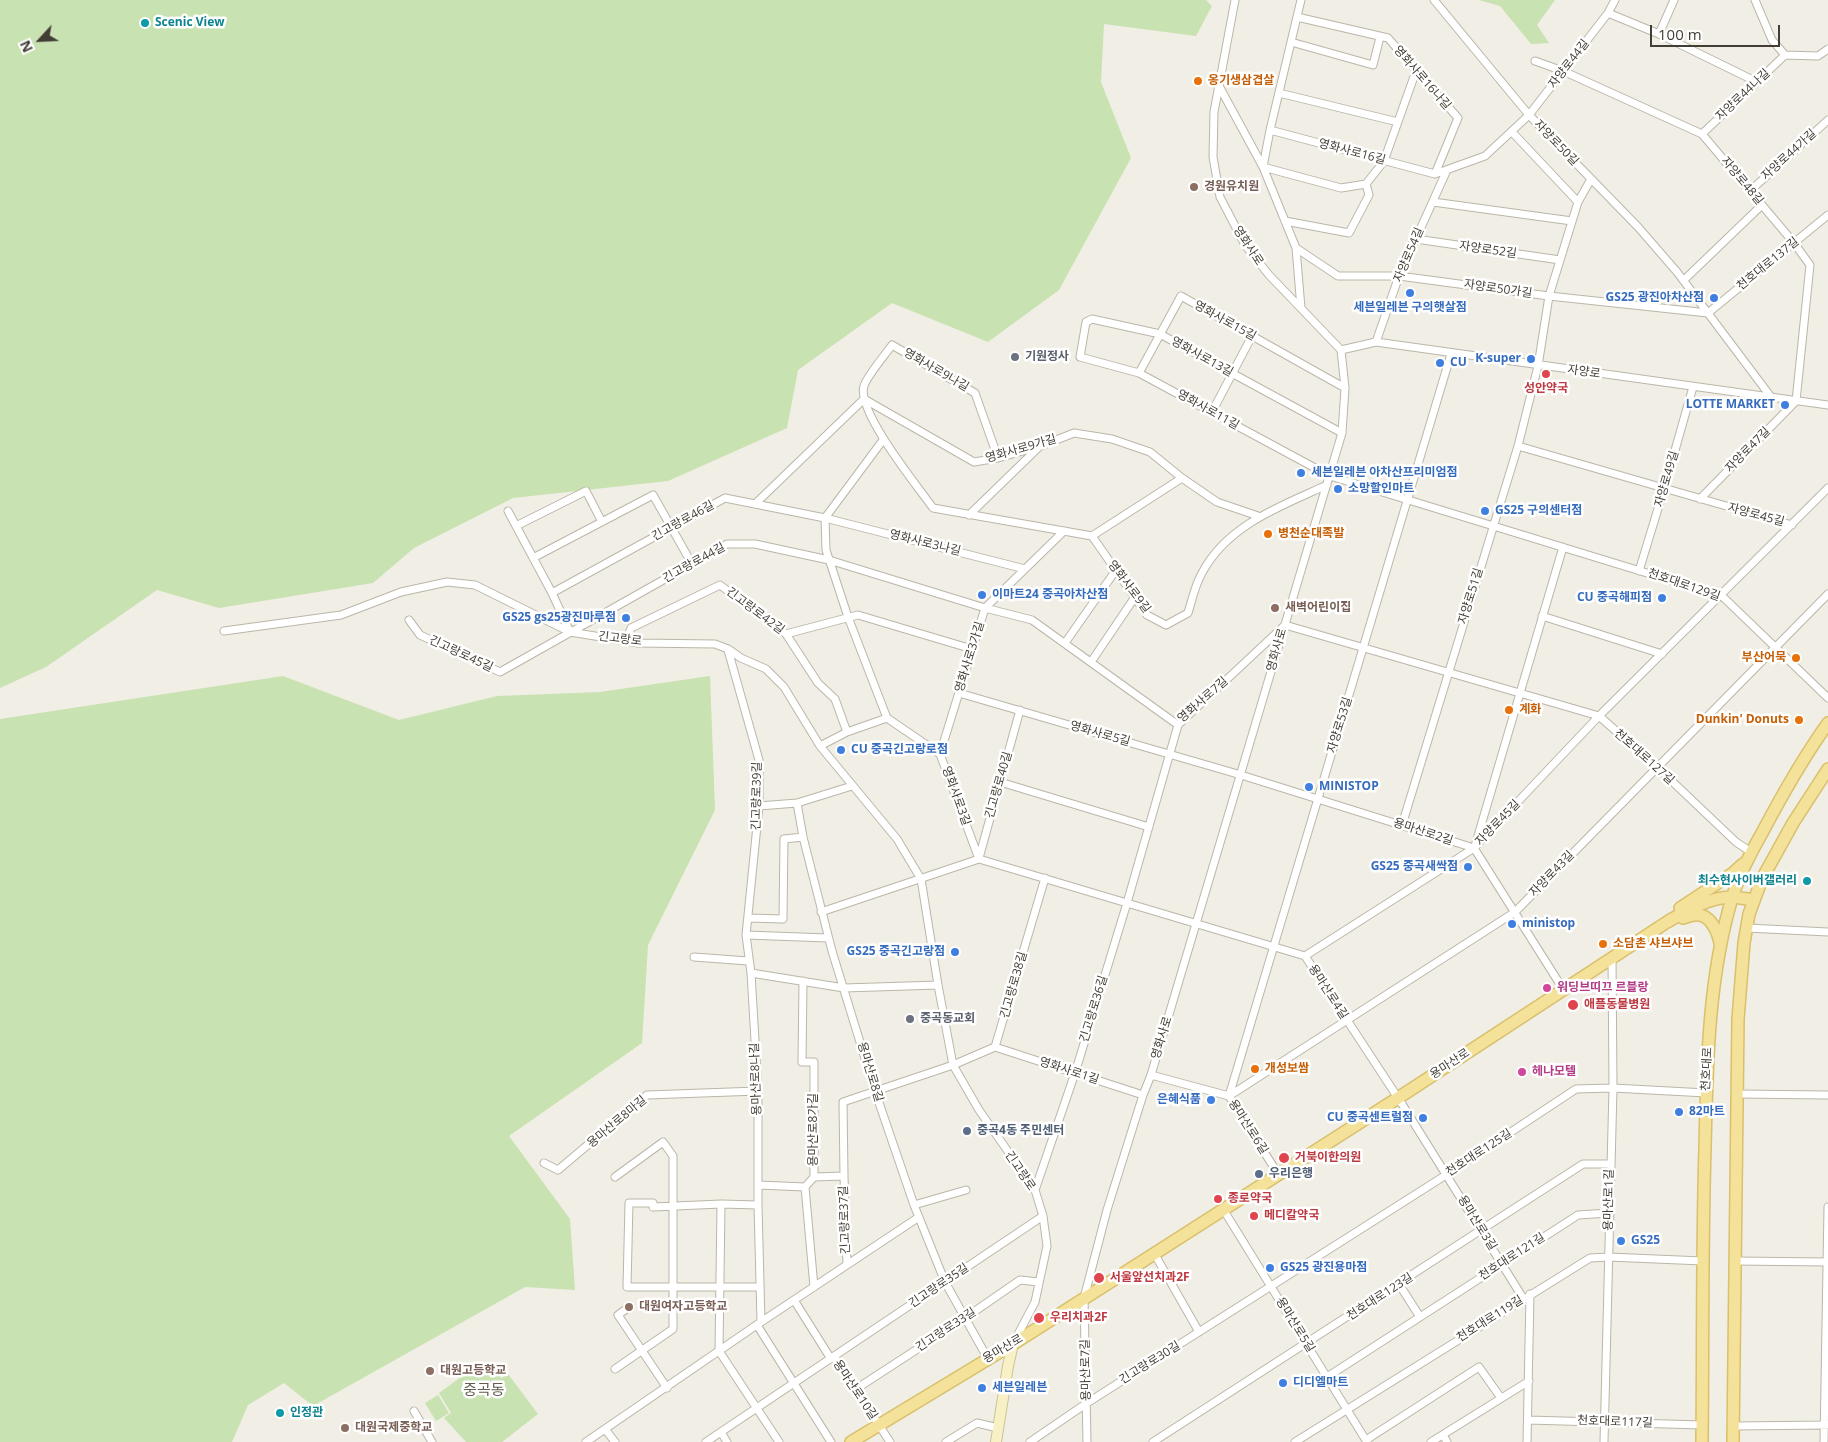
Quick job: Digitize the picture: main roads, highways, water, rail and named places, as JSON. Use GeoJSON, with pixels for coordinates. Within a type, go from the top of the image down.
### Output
{"type":"FeatureCollection","features":[{"type":"Feature","properties":{"kind":"main road","name":"천호대로"},"geometry":{"type":"LineString","coordinates":[[1702,1442],[1706,1093],[1711,1019],[1720,948],[1732,897],[1750,856],[1789,783],[1828,723]]}},
{"type":"Feature","properties":{"kind":"main road"},"geometry":{"type":"LineString","coordinates":[[1733,1442],[1736,1094],[1738,1019],[1746,928],[1754,900],[1772,860],[1828,769]]}},
{"type":"Feature","properties":{"kind":"main road"},"geometry":{"type":"LineString","coordinates":[[1667,922],[1683,905],[1733,873],[1750,856]]}},
{"type":"Feature","properties":{"kind":"main road","name":"용마산로"},"geometry":{"type":"LineString","coordinates":[[851,1442],[1013,1344],[1398,1098],[1667,922],[1697,906],[1732,897],[1754,900]]}},
{"type":"Feature","properties":{"kind":"main road"},"geometry":{"type":"LineString","coordinates":[[1667,922],[1694,914],[1705,917],[1714,927],[1720,948]]}},
{"type":"Feature","properties":{"kind":"main road","name":"긴고랑로"},"geometry":{"type":"LineString","coordinates":[[996,1442],[1013,1344]]}},
{"type":"Feature","properties":{"kind":"place","name":"Scenic View"},"geometry":{"type":"Point","coordinates":[145,23]}},
{"type":"Feature","properties":{"kind":"place","name":"옹기생삼겹살"},"geometry":{"type":"Point","coordinates":[1198,81]}},
{"type":"Feature","properties":{"kind":"place","name":"경원유치원"},"geometry":{"type":"Point","coordinates":[1194,187]}},
{"type":"Feature","properties":{"kind":"place","name":"세븐일레븐 구의햇살점"},"geometry":{"type":"Point","coordinates":[1410,293]}},
{"type":"Feature","properties":{"kind":"place","name":"GS25 광진아차산점"},"geometry":{"type":"Point","coordinates":[1714,298]}},
{"type":"Feature","properties":{"kind":"place","name":"기원정사"},"geometry":{"type":"Point","coordinates":[1015,357]}},
{"type":"Feature","properties":{"kind":"place","name":"K-super"},"geometry":{"type":"Point","coordinates":[1531,359]}},
{"type":"Feature","properties":{"kind":"place","name":"CU"},"geometry":{"type":"Point","coordinates":[1440,363]}},
{"type":"Feature","properties":{"kind":"place","name":"성안약국"},"geometry":{"type":"Point","coordinates":[1546,374]}},
{"type":"Feature","properties":{"kind":"place","name":"LOTTE MARKET"},"geometry":{"type":"Point","coordinates":[1785,405]}},
{"type":"Feature","properties":{"kind":"place","name":"세븐일레븐 아차산프리미엄점"},"geometry":{"type":"Point","coordinates":[1301,473]}},
{"type":"Feature","properties":{"kind":"place","name":"소망할인마트"},"geometry":{"type":"Point","coordinates":[1338,489]}},
{"type":"Feature","properties":{"kind":"place","name":"GS25 구의센터점"},"geometry":{"type":"Point","coordinates":[1485,511]}},
{"type":"Feature","properties":{"kind":"place","name":"병천순대족발"},"geometry":{"type":"Point","coordinates":[1268,534]}},
{"type":"Feature","properties":{"kind":"place","name":"이마트24 중곡아차산점"},"geometry":{"type":"Point","coordinates":[982,595]}},
{"type":"Feature","properties":{"kind":"place","name":"CU 중곡해피점"},"geometry":{"type":"Point","coordinates":[1662,598]}},
{"type":"Feature","properties":{"kind":"place","name":"새벽어린이집"},"geometry":{"type":"Point","coordinates":[1275,608]}},
{"type":"Feature","properties":{"kind":"place","name":"GS25 gs25광진마루점"},"geometry":{"type":"Point","coordinates":[626,618]}},
{"type":"Feature","properties":{"kind":"place","name":"부산어묵"},"geometry":{"type":"Point","coordinates":[1796,658]}},
{"type":"Feature","properties":{"kind":"place","name":"계화"},"geometry":{"type":"Point","coordinates":[1509,710]}},
{"type":"Feature","properties":{"kind":"place","name":"Dunkin' Donuts"},"geometry":{"type":"Point","coordinates":[1799,720]}},
{"type":"Feature","properties":{"kind":"place","name":"CU 중곡긴고랑로점"},"geometry":{"type":"Point","coordinates":[841,750]}},
{"type":"Feature","properties":{"kind":"place","name":"MINISTOP"},"geometry":{"type":"Point","coordinates":[1309,787]}},
{"type":"Feature","properties":{"kind":"place","name":"GS25 중곡새싹점"},"geometry":{"type":"Point","coordinates":[1468,867]}},
{"type":"Feature","properties":{"kind":"place","name":"최수현사이버갤러리"},"geometry":{"type":"Point","coordinates":[1807,881]}},
{"type":"Feature","properties":{"kind":"place","name":"ministop"},"geometry":{"type":"Point","coordinates":[1512,924]}},
{"type":"Feature","properties":{"kind":"place","name":"소담촌 샤브샤브"},"geometry":{"type":"Point","coordinates":[1603,944]}},
{"type":"Feature","properties":{"kind":"place","name":"GS25 중곡긴고랑점"},"geometry":{"type":"Point","coordinates":[955,952]}},
{"type":"Feature","properties":{"kind":"place","name":"워딩브띠끄 르블랑"},"geometry":{"type":"Point","coordinates":[1547,988]}},
{"type":"Feature","properties":{"kind":"place","name":"애플동물병원"},"geometry":{"type":"Point","coordinates":[1573,1005]}},
{"type":"Feature","properties":{"kind":"place","name":"중곡동교회"},"geometry":{"type":"Point","coordinates":[910,1019]}},
{"type":"Feature","properties":{"kind":"place","name":"개성보쌈"},"geometry":{"type":"Point","coordinates":[1255,1069]}},
{"type":"Feature","properties":{"kind":"place","name":"헤나모텔"},"geometry":{"type":"Point","coordinates":[1522,1072]}},
{"type":"Feature","properties":{"kind":"place","name":"은혜식품"},"geometry":{"type":"Point","coordinates":[1211,1100]}},
{"type":"Feature","properties":{"kind":"place","name":"82마트"},"geometry":{"type":"Point","coordinates":[1679,1112]}},
{"type":"Feature","properties":{"kind":"place","name":"CU 중곡센트럴점"},"geometry":{"type":"Point","coordinates":[1423,1118]}},
{"type":"Feature","properties":{"kind":"place","name":"중곡4동 주민센터"},"geometry":{"type":"Point","coordinates":[967,1131]}},
{"type":"Feature","properties":{"kind":"place","name":"거북이한의원"},"geometry":{"type":"Point","coordinates":[1284,1158]}},
{"type":"Feature","properties":{"kind":"place","name":"우리은행"},"geometry":{"type":"Point","coordinates":[1259,1174]}},
{"type":"Feature","properties":{"kind":"place","name":"종로약국"},"geometry":{"type":"Point","coordinates":[1218,1199]}},
{"type":"Feature","properties":{"kind":"place","name":"메디칼약국"},"geometry":{"type":"Point","coordinates":[1254,1216]}},
{"type":"Feature","properties":{"kind":"place","name":"GS25"},"geometry":{"type":"Point","coordinates":[1621,1241]}},
{"type":"Feature","properties":{"kind":"place","name":"GS25 광진용마점"},"geometry":{"type":"Point","coordinates":[1270,1268]}},
{"type":"Feature","properties":{"kind":"place","name":"서울앞선치과2F"},"geometry":{"type":"Point","coordinates":[1099,1278]}},
{"type":"Feature","properties":{"kind":"place","name":"대원여자고등학교"},"geometry":{"type":"Point","coordinates":[629,1307]}},
{"type":"Feature","properties":{"kind":"place","name":"우리치과2F"},"geometry":{"type":"Point","coordinates":[1039,1318]}},
{"type":"Feature","properties":{"kind":"place","name":"대원고등학교"},"geometry":{"type":"Point","coordinates":[430,1371]}},
{"type":"Feature","properties":{"kind":"place","name":"디디엘마트"},"geometry":{"type":"Point","coordinates":[1283,1383]}},
{"type":"Feature","properties":{"kind":"place","name":"세븐일레븐"},"geometry":{"type":"Point","coordinates":[982,1388]}},
{"type":"Feature","properties":{"kind":"place","name":"인정관"},"geometry":{"type":"Point","coordinates":[280,1413]}},
{"type":"Feature","properties":{"kind":"place","name":"대원국제중학교"},"geometry":{"type":"Point","coordinates":[345,1428]}},
{"type":"Feature","properties":{"kind":"district","name":"중곡동"},"geometry":{"type":"Point","coordinates":[484,1391]}}]}
